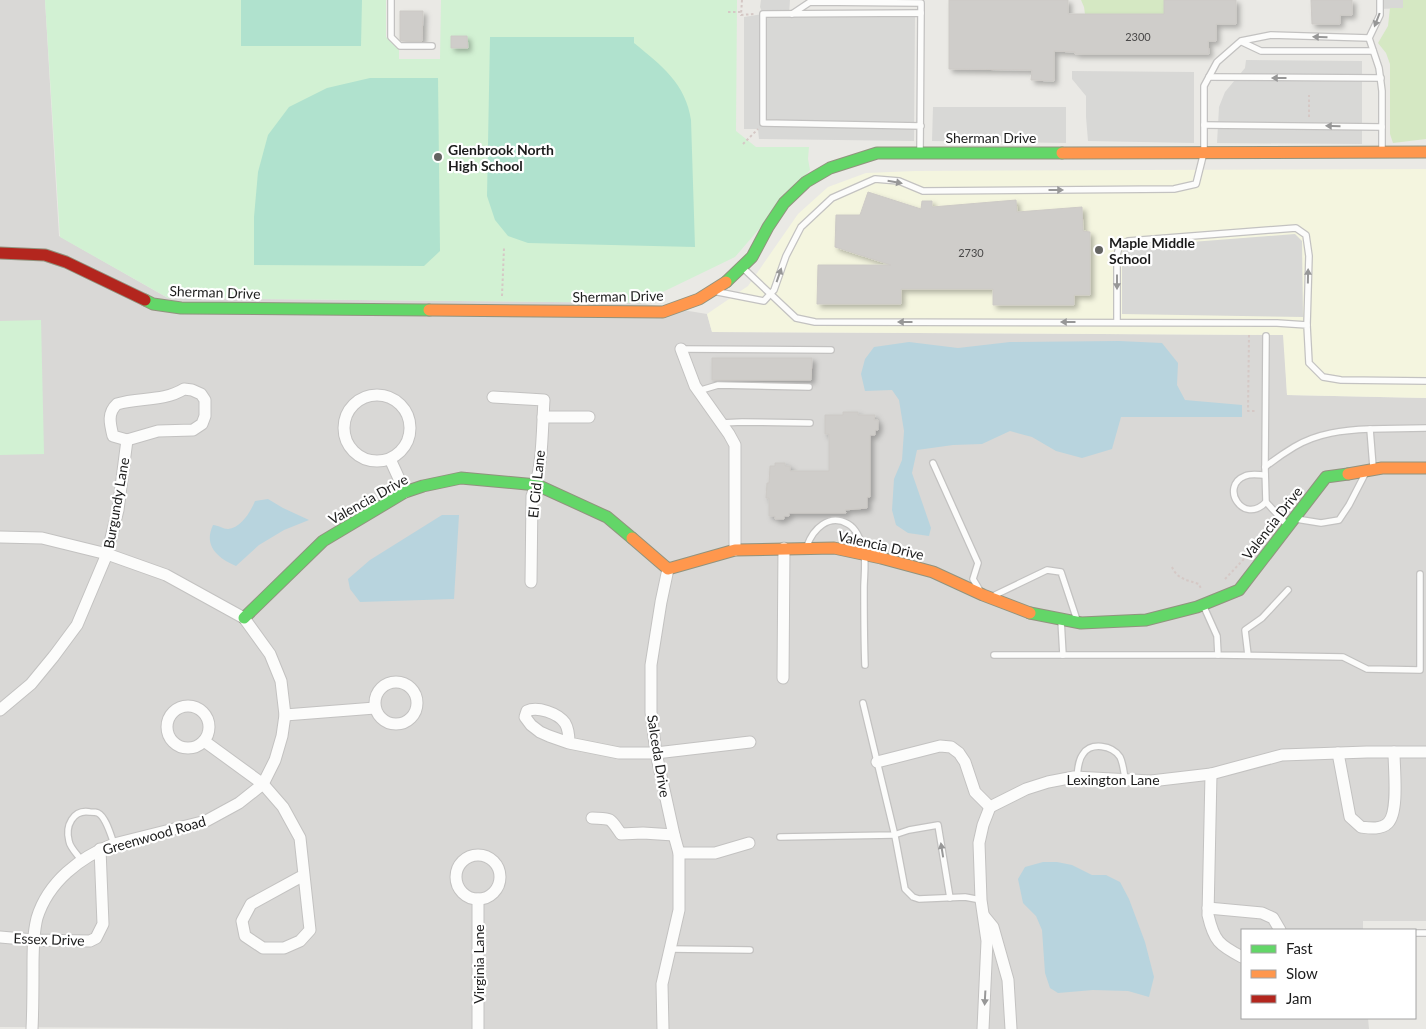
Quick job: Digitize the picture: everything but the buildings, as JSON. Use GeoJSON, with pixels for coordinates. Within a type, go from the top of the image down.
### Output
{"type":"FeatureCollection","features":[{"type":"Feature","properties":{"kind":"street","name":"Sherman Drive"},"geometry":{"type":"LineString","coordinates":[[0,253],[45,255],[66,262],[153,304],[181,308],[662,312],[700,299],[728,281],[752,257],[768,227],[784,203],[806,182],[830,168],[877,153],[1426,152]]}},
{"type":"Feature","properties":{"kind":"street"},"geometry":{"type":"LineString","coordinates":[[681,349],[695,386],[735,445],[735,550]]}},
{"type":"Feature","properties":{"kind":"street","name":"Burgundy Lane"},"geometry":{"type":"LineString","coordinates":[[184,389],[201,394],[205,400],[205,416],[202,424],[193,430],[158,431],[127,440],[113,436],[110,418],[112,408],[117,404],[175,395],[184,389]]}},
{"type":"Feature","properties":{"kind":"street"},"geometry":{"type":"LineString","coordinates":[[374,394],[384,395],[394,399],[408,414],[411,425],[410,436],[406,445],[390,459],[379,461],[367,460],[357,455],[349,446],[344,436],[344,424],[347,413],[354,403],[364,397],[374,394]]}},
{"type":"Feature","properties":{"kind":"street","name":"El Cid Lane"},"geometry":{"type":"LineString","coordinates":[[493,397],[544,400],[537,485],[532,496],[531,582]]}},
{"type":"Feature","properties":{"kind":"street"},"geometry":{"type":"LineString","coordinates":[[543,417],[589,417]]}},
{"type":"Feature","properties":{"kind":"street","name":"Burgundy Lane"},"geometry":{"type":"LineString","coordinates":[[0,710],[31,684],[77,625],[107,554],[118,510],[127,440]]}},
{"type":"Feature","properties":{"kind":"street"},"geometry":{"type":"LineString","coordinates":[[390,459],[405,492]]}},
{"type":"Feature","properties":{"kind":"street","name":"Valencia Drive"},"geometry":{"type":"LineString","coordinates":[[244,618],[323,541],[405,492],[461,478],[537,485],[554,492],[607,517],[668,569],[735,550],[834,548],[933,572],[986,596],[1033,614],[1078,622],[1146,620],[1196,608],[1238,590],[1326,477],[1382,468],[1426,468]]}},
{"type":"Feature","properties":{"kind":"street","name":"Greenwood Road"},"geometry":{"type":"LineString","coordinates":[[0,537],[42,538],[107,554],[166,575],[244,618],[270,654],[281,681],[285,715],[282,736],[275,760],[262,784],[239,803],[206,820],[100,849],[62,876],[45,899],[37,919],[34,940],[32,1029]]}},
{"type":"Feature","properties":{"kind":"street"},"geometry":{"type":"LineString","coordinates":[[783,678],[784,548]]}},
{"type":"Feature","properties":{"kind":"street","name":"Salceda Drive"},"geometry":{"type":"LineString","coordinates":[[663,1029],[662,984],[679,910],[679,853],[656,753],[651,712],[651,665],[668,569]]}},
{"type":"Feature","properties":{"kind":"street"},"geometry":{"type":"LineString","coordinates":[[285,715],[375,708]]}},
{"type":"Feature","properties":{"kind":"street"},"geometry":{"type":"LineString","coordinates":[[204,741],[262,784],[283,807],[300,838],[310,930],[300,941],[284,948],[263,948],[245,936],[242,921],[251,904],[304,875]]}},
{"type":"Feature","properties":{"kind":"street"},"geometry":{"type":"LineString","coordinates":[[570,743],[620,753],[656,753],[750,742]]}},
{"type":"Feature","properties":{"kind":"street"},"geometry":{"type":"LineString","coordinates":[[877,762],[940,746],[951,747],[959,753],[964,762],[975,792],[990,807],[979,843],[981,900],[987,941],[984,1029]]}},
{"type":"Feature","properties":{"kind":"street"},"geometry":{"type":"LineString","coordinates":[[1338,753],[1350,816],[1361,827],[1378,828],[1388,823],[1395,808],[1394,752]]}},
{"type":"Feature","properties":{"kind":"street","name":"Lexington Lane"},"geometry":{"type":"LineString","coordinates":[[990,807],[1026,789],[1048,782],[1077,777],[1151,781],[1211,774],[1282,754],[1426,752]]}},
{"type":"Feature","properties":{"kind":"street"},"geometry":{"type":"LineString","coordinates":[[1211,774],[1208,915],[1214,936],[1220,944],[1241,956]]}},
{"type":"Feature","properties":{"kind":"street"},"geometry":{"type":"LineString","coordinates":[[592,818],[607,818],[613,821],[621,834],[674,835]]}},
{"type":"Feature","properties":{"kind":"street"},"geometry":{"type":"LineString","coordinates":[[679,853],[715,853],[749,843]]}},
{"type":"Feature","properties":{"kind":"street","name":"Essex Drive"},"geometry":{"type":"LineString","coordinates":[[0,937],[90,942],[96,938],[103,924],[100,849]]}},
{"type":"Feature","properties":{"kind":"street","name":"Virginia Lane"},"geometry":{"type":"LineString","coordinates":[[478,899],[478,1029]]}},
{"type":"Feature","properties":{"kind":"street"},"geometry":{"type":"LineString","coordinates":[[1208,908],[1262,913],[1273,918],[1279,929]]}},
{"type":"Feature","properties":{"kind":"street"},"geometry":{"type":"LineString","coordinates":[[983,915],[993,927],[1008,980],[1012,1029]]}},
{"type":"Feature","properties":{"kind":"street"},"geometry":{"type":"LineString","coordinates":[[987,972],[1005,970]]}},
{"type":"Feature","properties":{"kind":"lane"},"geometry":{"type":"LineString","coordinates":[[391,0],[391,37],[400,46],[432,46]]}},
{"type":"Feature","properties":{"kind":"lane"},"geometry":{"type":"LineString","coordinates":[[1380,0],[1380,15],[1369,38],[1381,78],[1382,152]]}},
{"type":"Feature","properties":{"kind":"lane"},"geometry":{"type":"LineString","coordinates":[[792,14],[810,2],[921,3],[920,152]]}},
{"type":"Feature","properties":{"kind":"lane"},"geometry":{"type":"LineString","coordinates":[[921,14],[764,14],[763,123],[921,126]]}},
{"type":"Feature","properties":{"kind":"lane"},"geometry":{"type":"LineString","coordinates":[[712,291],[764,301],[774,290],[786,256],[801,227],[832,198],[875,179],[899,181],[923,191],[1174,189],[1196,184],[1204,152],[1204,86],[1218,62],[1241,41],[1271,35],[1369,38]]}},
{"type":"Feature","properties":{"kind":"lane"},"geometry":{"type":"LineString","coordinates":[[1241,41],[1261,51],[1373,51]]}},
{"type":"Feature","properties":{"kind":"lane"},"geometry":{"type":"LineString","coordinates":[[1209,78],[1381,78]]}},
{"type":"Feature","properties":{"kind":"lane"},"geometry":{"type":"LineString","coordinates":[[1204,125],[1382,127]]}},
{"type":"Feature","properties":{"kind":"lane"},"geometry":{"type":"LineString","coordinates":[[1117,322],[1116,256],[1119,247],[1128,241],[1296,228],[1306,235],[1309,256],[1307,325],[1309,363],[1322,377],[1341,380],[1426,381]]}},
{"type":"Feature","properties":{"kind":"lane"},"geometry":{"type":"LineString","coordinates":[[742,267],[796,318],[814,322],[1117,322],[1277,323],[1307,325]]}},
{"type":"Feature","properties":{"kind":"lane"},"geometry":{"type":"LineString","coordinates":[[1266,336],[1266,502],[1291,522],[1321,523],[1338,520],[1370,470],[1370,429]]}},
{"type":"Feature","properties":{"kind":"lane"},"geometry":{"type":"LineString","coordinates":[[681,349],[831,350]]}},
{"type":"Feature","properties":{"kind":"lane"},"geometry":{"type":"LineString","coordinates":[[698,391],[718,385],[809,387]]}},
{"type":"Feature","properties":{"kind":"lane"},"geometry":{"type":"LineString","coordinates":[[722,424],[742,422],[810,423]]}},
{"type":"Feature","properties":{"kind":"lane"},"geometry":{"type":"LineString","coordinates":[[1265,467],[1296,446],[1322,435],[1343,430],[1426,428]]}},
{"type":"Feature","properties":{"kind":"lane"},"geometry":{"type":"LineString","coordinates":[[933,463],[978,563],[974,579],[986,596],[1047,570],[1061,572],[1078,622]]}},
{"type":"Feature","properties":{"kind":"lane"},"geometry":{"type":"LineString","coordinates":[[1265,475],[1243,476],[1235,484],[1234,490],[1236,500],[1245,508],[1256,509],[1266,502]]}},
{"type":"Feature","properties":{"kind":"lane"},"geometry":{"type":"LineString","coordinates":[[806,548],[815,530],[825,522],[836,520],[849,524],[858,536],[865,555],[865,665]]}},
{"type":"Feature","properties":{"kind":"lane"},"geometry":{"type":"LineString","coordinates":[[994,655],[1343,657],[1367,669],[1420,670],[1420,574]]}},
{"type":"Feature","properties":{"kind":"lane"},"geometry":{"type":"LineString","coordinates":[[1248,656],[1245,630],[1262,618],[1288,590]]}},
{"type":"Feature","properties":{"kind":"lane"},"geometry":{"type":"LineString","coordinates":[[1203,605],[1217,636],[1218,655]]}},
{"type":"Feature","properties":{"kind":"lane"},"geometry":{"type":"LineString","coordinates":[[1061,619],[1063,655]]}},
{"type":"Feature","properties":{"kind":"lane"},"geometry":{"type":"LineString","coordinates":[[863,702],[905,889],[909,894],[919,899],[966,898],[981,900]]}},
{"type":"Feature","properties":{"kind":"lane"},"geometry":{"type":"LineString","coordinates":[[1077,777],[1082,755],[1086,750],[1100,746],[1116,751],[1121,759],[1125,779]]}},
{"type":"Feature","properties":{"kind":"lane"},"geometry":{"type":"LineString","coordinates":[[82,861],[69,843],[68,832],[70,822],[75,815],[86,811],[98,813],[105,821],[114,844]]}},
{"type":"Feature","properties":{"kind":"lane"},"geometry":{"type":"LineString","coordinates":[[780,837],[894,835],[938,825],[950,898]]}},
{"type":"Feature","properties":{"kind":"lane"},"geometry":{"type":"LineString","coordinates":[[670,949],[750,950]]}},
{"type":"Feature","properties":{"kind":"path"},"geometry":{"type":"LineString","coordinates":[[741,12],[742,0]]}},
{"type":"Feature","properties":{"kind":"path"},"geometry":{"type":"LineString","coordinates":[[728,12],[741,12],[741,15],[764,14]]}},
{"type":"Feature","properties":{"kind":"path"},"geometry":{"type":"LineString","coordinates":[[1309,95],[1309,126]]}},
{"type":"Feature","properties":{"kind":"path"},"geometry":{"type":"LineString","coordinates":[[743,144],[763,123]]}},
{"type":"Feature","properties":{"kind":"path"},"geometry":{"type":"LineString","coordinates":[[502,312],[504,248]]}},
{"type":"Feature","properties":{"kind":"shaded area"},"geometry":{"type":"Polygon","coordinates":[[[0,0],[45,0],[59,236],[168,298],[640,303],[707,314],[712,332],[1284,335],[1287,395],[1426,398],[1426,921],[1363,921],[1363,929],[1241,929],[1241,1019],[1368,1019],[1369,1029],[296,1029],[0,1027],[0,0]]]}},
{"type":"Feature","properties":{"kind":"shaded area"},"geometry":{"type":"Polygon","coordinates":[[[761,0],[790,0],[789,14],[915,13],[914,141],[759,139],[758,129],[744,129],[744,17],[763,14],[760,7],[761,0]]]}},
{"type":"Feature","properties":{"kind":"shaded area"},"geometry":{"type":"Polygon","coordinates":[[[1380,0],[1403,0],[1403,8],[1380,9],[1380,0]]]}},
{"type":"Feature","properties":{"kind":"shaded area"},"geometry":{"type":"Polygon","coordinates":[[[1246,60],[1362,61],[1362,144],[1217,143],[1219,107],[1225,92],[1245,68],[1246,60]]]}},
{"type":"Feature","properties":{"kind":"shaded area"},"geometry":{"type":"Polygon","coordinates":[[[1072,71],[1194,72],[1194,143],[1088,141],[1086,96],[1072,79],[1072,71]]]}},
{"type":"Feature","properties":{"kind":"shaded area"},"geometry":{"type":"Polygon","coordinates":[[[933,107],[1066,107],[1066,143],[932,141],[933,107]]]}},
{"type":"Feature","properties":{"kind":"shaded area","name":"Maple Middle School"},"geometry":{"type":"Polygon","coordinates":[[[1426,169],[1426,398],[1287,395],[1283,335],[712,332],[707,314],[748,286],[798,214],[828,187],[866,173],[915,171],[1426,169]]]}},
{"type":"Feature","properties":{"kind":"shaded area"},"geometry":{"type":"Polygon","coordinates":[[[1295,234],[1302,241],[1303,317],[1122,314],[1122,252],[1127,247],[1295,234]]]}},
{"type":"Feature","properties":{"kind":"green space","name":"Glenbrook North High School"},"geometry":{"type":"Polygon","coordinates":[[[45,0],[386,0],[386,37],[399,49],[399,59],[440,59],[441,0],[737,0],[736,131],[756,147],[809,147],[808,159],[810,170],[735,257],[640,303],[168,298],[60,237],[45,0]]]}},
{"type":"Feature","properties":{"kind":"green space"},"geometry":{"type":"Polygon","coordinates":[[[241,0],[362,0],[361,46],[241,46],[241,0]]]}},
{"type":"Feature","properties":{"kind":"green space"},"geometry":{"type":"Polygon","coordinates":[[[1081,0],[1164,0],[1167,14],[1085,14],[1081,0]]]}},
{"type":"Feature","properties":{"kind":"green space"},"geometry":{"type":"Polygon","coordinates":[[[1403,0],[1426,0],[1426,139],[1393,143],[1390,134],[1390,64],[1386,53],[1378,43],[1388,26],[1390,8],[1403,8],[1403,0]]]}},
{"type":"Feature","properties":{"kind":"green space"},"geometry":{"type":"Polygon","coordinates":[[[490,37],[634,37],[634,43],[671,76],[684,96],[688,107],[691,120],[695,247],[528,243],[508,236],[495,220],[487,196],[490,37]]]}},
{"type":"Feature","properties":{"kind":"green space"},"geometry":{"type":"Polygon","coordinates":[[[370,78],[438,78],[440,251],[424,266],[254,265],[254,217],[258,172],[268,135],[289,107],[327,88],[370,78]]]}},
{"type":"Feature","properties":{"kind":"green space"},"geometry":{"type":"Polygon","coordinates":[[[41,320],[44,454],[0,455],[0,321],[41,320]]]}},
{"type":"Feature","properties":{"kind":"water"},"geometry":{"type":"Polygon","coordinates":[[[1119,341],[1162,343],[1178,363],[1177,385],[1185,400],[1242,405],[1242,417],[1121,417],[1112,449],[1082,458],[1056,451],[1032,437],[1010,431],[982,444],[953,445],[917,450],[912,473],[931,528],[929,536],[908,533],[896,525],[892,510],[894,479],[902,460],[904,431],[899,400],[892,390],[865,391],[861,374],[865,359],[874,347],[909,342],[958,348],[1010,342],[1119,341]]]}},
{"type":"Feature","properties":{"kind":"water"},"geometry":{"type":"Polygon","coordinates":[[[268,499],[309,520],[284,530],[259,545],[236,566],[218,555],[211,545],[210,539],[213,525],[226,529],[233,528],[245,518],[255,501],[268,499]]]}},
{"type":"Feature","properties":{"kind":"water"},"geometry":{"type":"Polygon","coordinates":[[[442,515],[459,515],[454,599],[360,602],[350,589],[348,579],[370,560],[442,515]]]}},
{"type":"Feature","properties":{"kind":"water"},"geometry":{"type":"Polygon","coordinates":[[[1043,862],[1072,865],[1092,875],[1106,875],[1120,882],[1129,899],[1145,942],[1154,977],[1149,997],[1128,991],[1093,990],[1058,993],[1050,988],[1045,973],[1042,930],[1036,916],[1023,903],[1018,879],[1025,867],[1043,862]]]}},
{"type":"Feature","properties":{"kind":"traffic: fast"},"geometry":{"type":"LineString","coordinates":[[726,282],[752,257],[768,227],[784,203],[806,182],[830,168],[877,153],[1062,153]]}},
{"type":"Feature","properties":{"kind":"traffic: fast"},"geometry":{"type":"LineString","coordinates":[[145,300],[153,304],[181,308],[429,310]]}},
{"type":"Feature","properties":{"kind":"traffic: fast"},"geometry":{"type":"LineString","coordinates":[[1030,613],[1081,623],[1146,620],[1197,607],[1239,590],[1326,477],[1348,474]]}},
{"type":"Feature","properties":{"kind":"traffic: fast"},"geometry":{"type":"LineString","coordinates":[[244,618],[323,541],[405,492],[461,478],[537,485],[607,517],[632,538]]}},
{"type":"Feature","properties":{"kind":"traffic: slow"},"geometry":{"type":"LineString","coordinates":[[1062,153],[1426,152]]}},
{"type":"Feature","properties":{"kind":"traffic: slow"},"geometry":{"type":"LineString","coordinates":[[429,310],[663,312],[699,299],[726,282]]}},
{"type":"Feature","properties":{"kind":"traffic: slow"},"geometry":{"type":"LineString","coordinates":[[1348,474],[1382,468],[1426,468]]}},
{"type":"Feature","properties":{"kind":"traffic: slow"},"geometry":{"type":"LineString","coordinates":[[632,538],[668,569],[735,550],[834,548],[933,572],[983,595],[1030,613]]}},
{"type":"Feature","properties":{"kind":"traffic: jam"},"geometry":{"type":"LineString","coordinates":[[0,253],[45,255],[66,262],[145,300]]}},
{"type":"Feature","properties":{"kind":"place","name":"Glenbrook North High School"},"geometry":{"type":"Point","coordinates":[438,157]}},
{"type":"Feature","properties":{"kind":"place","name":"Maple Middle School"},"geometry":{"type":"Point","coordinates":[1099,250]}}]}
